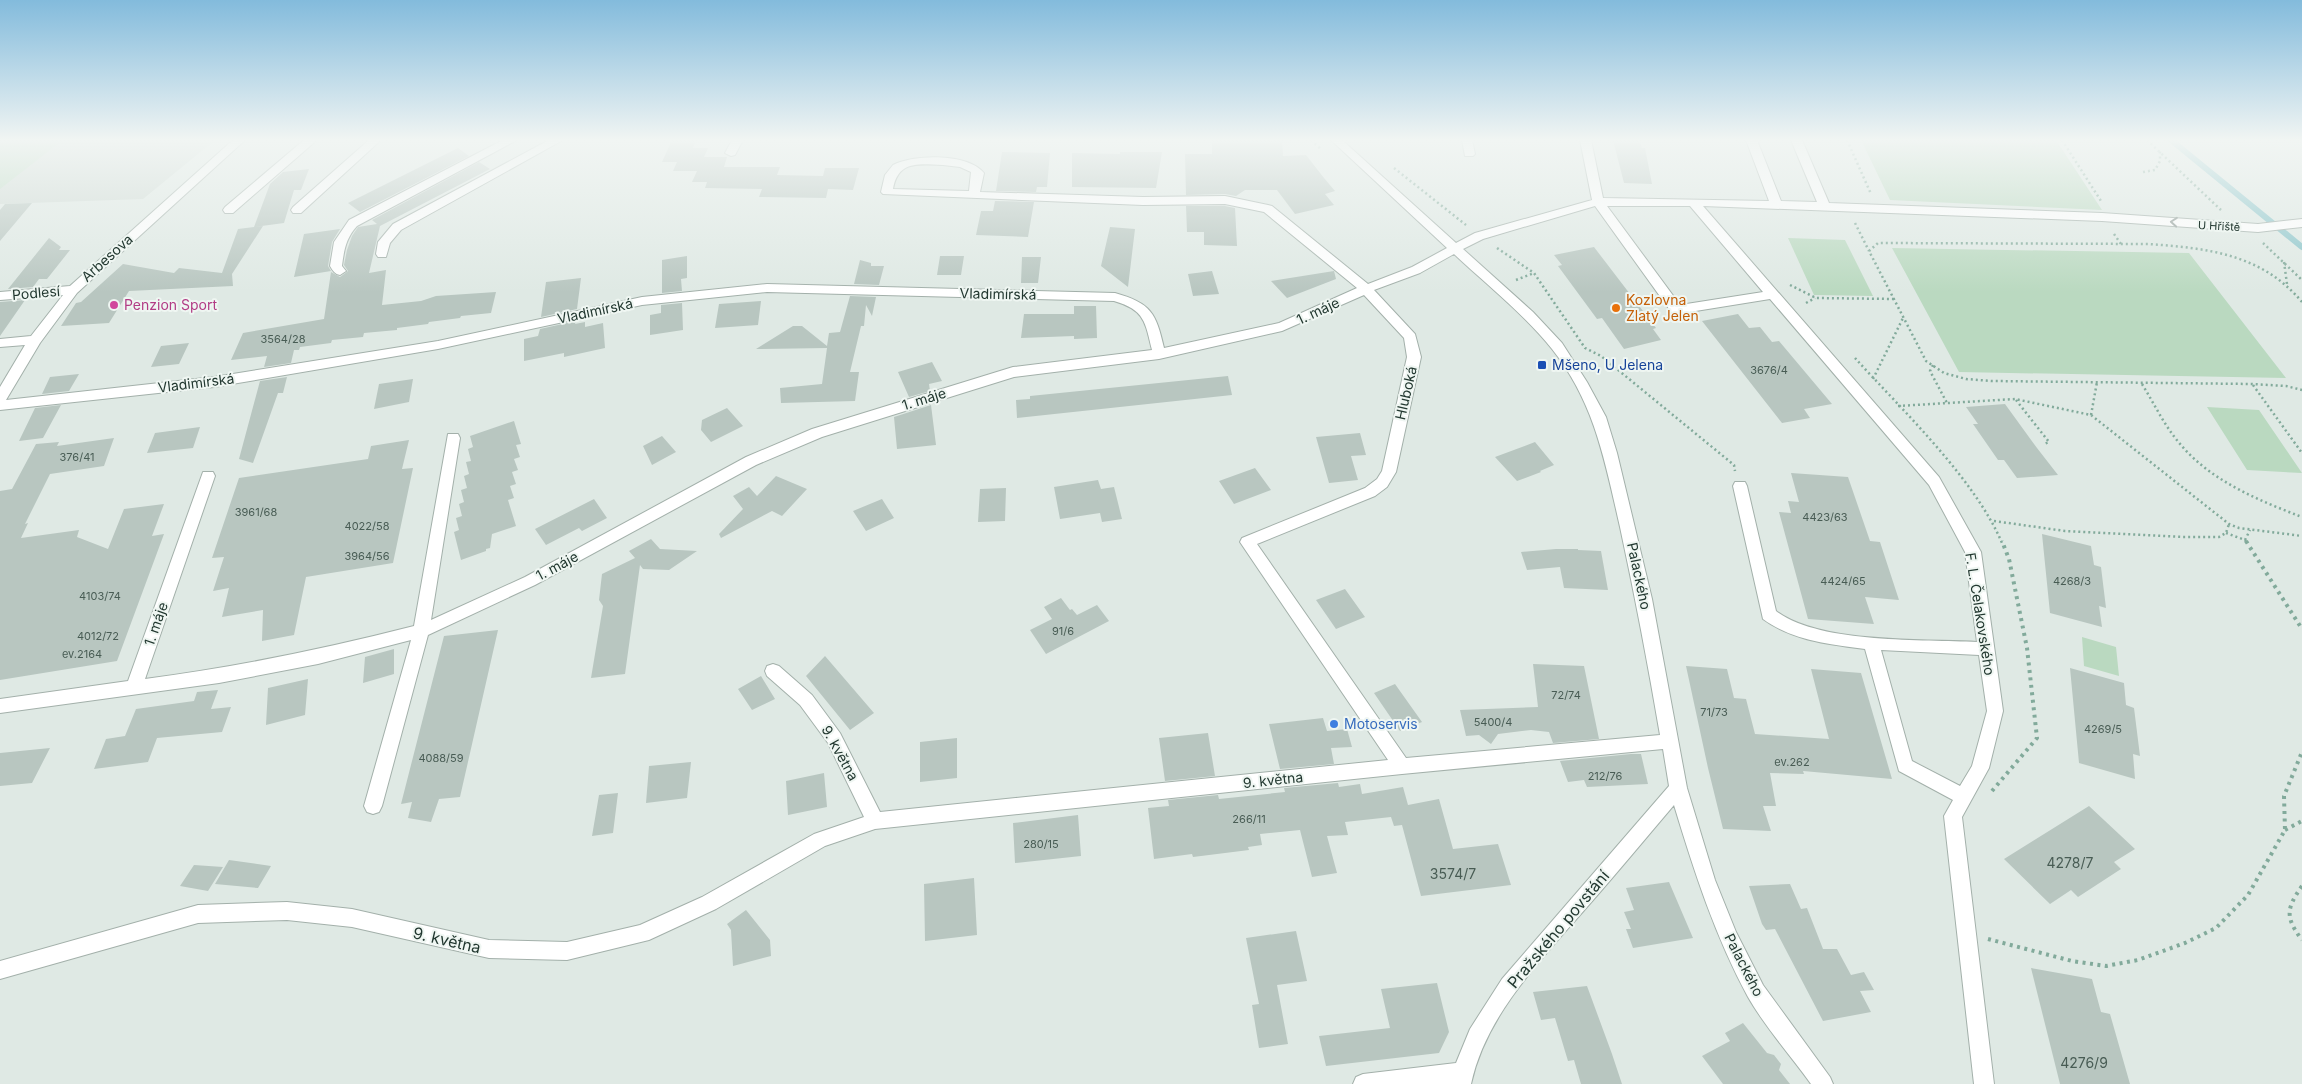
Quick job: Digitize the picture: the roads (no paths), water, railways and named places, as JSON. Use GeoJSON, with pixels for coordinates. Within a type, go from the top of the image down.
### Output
{"type":"FeatureCollection","features":[{"type":"Feature","properties":{"kind":"street","name":"Arbesova"},"geometry":{"type":"LineString","coordinates":[[0,398],[35,340],[72,290],[183,191]]}},
{"type":"Feature","properties":{"kind":"street"},"geometry":{"type":"LineString","coordinates":[[229,210],[252,191]]}},
{"type":"Feature","properties":{"kind":"street"},"geometry":{"type":"LineString","coordinates":[[297,210],[319,191]]}},
{"type":"Feature","properties":{"kind":"street"},"geometry":{"type":"LineString","coordinates":[[340,271],[336,266],[342,234],[353,223],[415,191]]}},
{"type":"Feature","properties":{"kind":"street"},"geometry":{"type":"LineString","coordinates":[[382,254],[384,242],[397,227],[464,191]]}},
{"type":"Feature","properties":{"kind":"street","name":"Hluboká"},"geometry":{"type":"LineString","coordinates":[[887,191],[1143,201],[1226,200],[1268,210],[1366,289],[1410,338],[1414,357],[1389,472],[1382,483],[1370,492],[1247,542],[1402,766]]}},
{"type":"Feature","properties":{"kind":"street","name":"Palackého"},"geometry":{"type":"LineString","coordinates":[[1391,191],[1498,286],[1557,346],[1578,377],[1598,417],[1610,453],[1644,599],[1678,788],[1706,880],[1728,937],[1756,992],[1824,1084]]}},
{"type":"Feature","properties":{"kind":"street"},"geometry":{"type":"LineString","coordinates":[[1596,191],[1598,202],[1677,310],[1774,294]]}},
{"type":"Feature","properties":{"kind":"street"},"geometry":{"type":"LineString","coordinates":[[1771,191],[1776,204]]}},
{"type":"Feature","properties":{"kind":"street"},"geometry":{"type":"LineString","coordinates":[[1818,191],[1824,206]]}},
{"type":"Feature","properties":{"kind":"street","name":"U Hřiště"},"geometry":{"type":"LineString","coordinates":[[1455,249],[1479,236],[1598,202],[1776,204],[2113,218],[2258,228],[2296,224]]}},
{"type":"Feature","properties":{"kind":"street","name":"F. L. Čelakovského"},"geometry":{"type":"LineString","coordinates":[[1693,202],[1934,481],[1973,552],[1995,711],[1980,768],[1953,816],[1984,1084]]}},
{"type":"Feature","properties":{"kind":"street","name":"1. máje"},"geometry":{"type":"LineString","coordinates":[[0,706],[219,676],[318,657],[421,631],[513,589],[751,461],[817,432],[1013,372],[1159,354],[1282,327],[1366,289],[1416,270],[1455,249]]}},
{"type":"Feature","properties":{"kind":"street","name":"Vladimírská"},"geometry":{"type":"LineString","coordinates":[[0,406],[214,382],[438,344],[642,301],[767,288],[1115,297],[1134,302],[1149,315],[1159,354]]}},
{"type":"Feature","properties":{"kind":"street","name":"Podlesí"},"geometry":{"type":"LineString","coordinates":[[0,296],[72,290]]}},
{"type":"Feature","properties":{"kind":"street"},"geometry":{"type":"LineString","coordinates":[[0,343],[35,340]]}},
{"type":"Feature","properties":{"kind":"street"},"geometry":{"type":"LineString","coordinates":[[373,806],[421,631],[453,438]]}},
{"type":"Feature","properties":{"kind":"street","name":"1. máje"},"geometry":{"type":"LineString","coordinates":[[134,688],[208,476]]}},
{"type":"Feature","properties":{"kind":"street"},"geometry":{"type":"LineString","coordinates":[[1740,486],[1769,614],[1779,623],[1797,631],[1871,643],[1987,649]]}},
{"type":"Feature","properties":{"kind":"street"},"geometry":{"type":"LineString","coordinates":[[1871,643],[1905,766],[1964,796]]}},
{"type":"Feature","properties":{"kind":"street","name":"9. května"},"geometry":{"type":"LineString","coordinates":[[773,671],[806,700],[834,738],[875,821]]}},
{"type":"Feature","properties":{"kind":"street","name":"9. května"},"geometry":{"type":"LineString","coordinates":[[0,970],[198,914],[287,911],[352,918],[489,950],[567,951],[642,934],[709,903],[820,840],[875,821],[1402,766],[1670,741]]}},
{"type":"Feature","properties":{"kind":"street","name":"Pražského povstání"},"geometry":{"type":"LineString","coordinates":[[1462,1078],[1483,1024],[1523,968],[1678,788]]}},
{"type":"Feature","properties":{"kind":"street"},"geometry":{"type":"LineString","coordinates":[[1363,1084],[1462,1078]]}},
{"type":"Feature","properties":{"kind":"waterway"},"geometry":{"type":"LineString","coordinates":[[2233,191],[2302,247]]}},
{"type":"Feature","properties":{"kind":"place","name":"Penzion Sport"},"geometry":{"type":"Point","coordinates":[114,305]}},
{"type":"Feature","properties":{"kind":"place","name":"Kozlovna Zlatý Jelen"},"geometry":{"type":"Point","coordinates":[1616,308]}},
{"type":"Feature","properties":{"kind":"place","name":"Mšeno, U Jelena"},"geometry":{"type":"Point","coordinates":[1542,365]}},
{"type":"Feature","properties":{"kind":"place","name":"Motoservis"},"geometry":{"type":"Point","coordinates":[1334,724]}}]}
